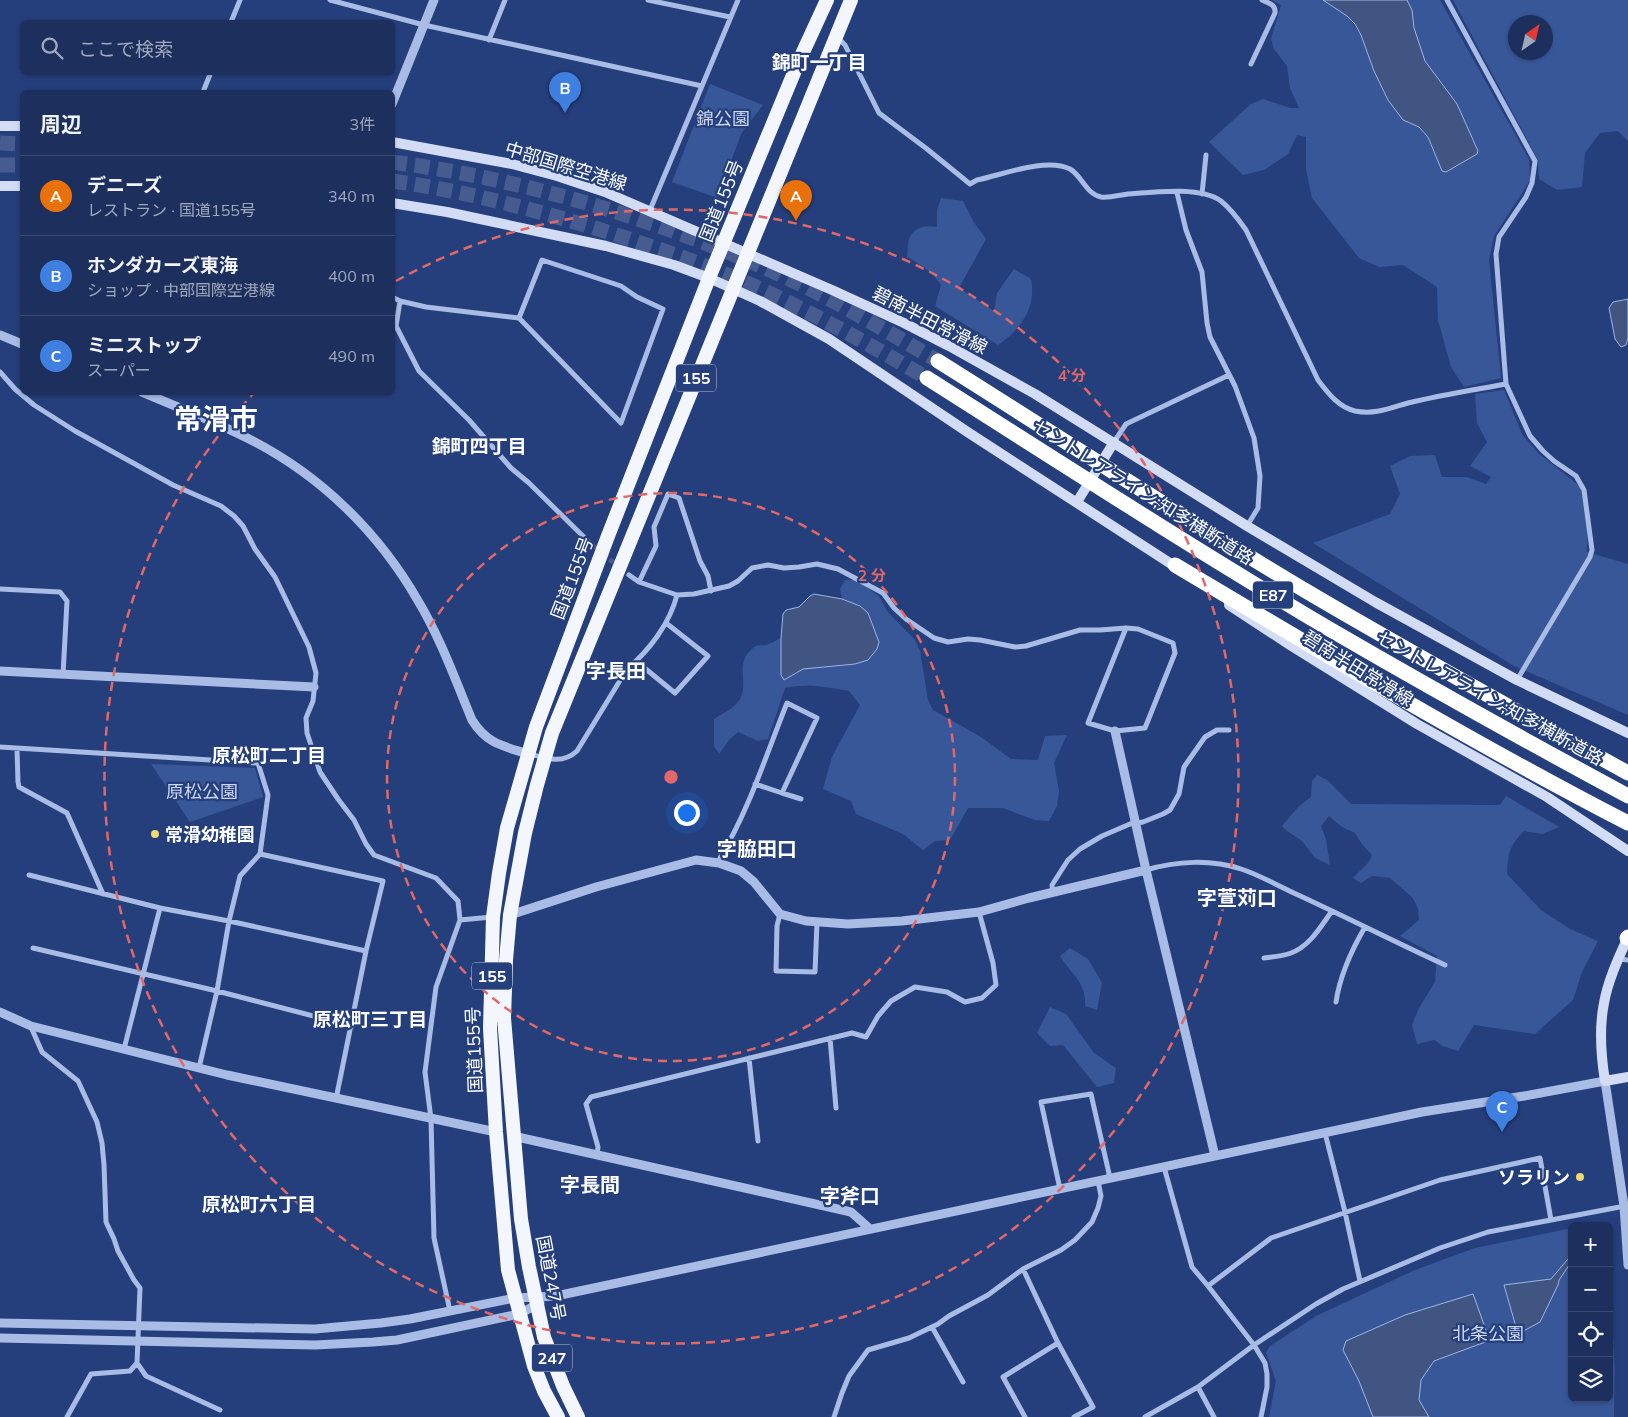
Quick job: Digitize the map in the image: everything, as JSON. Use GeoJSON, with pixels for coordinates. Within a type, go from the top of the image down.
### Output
{"type":"FeatureCollection","features":[{"type":"Feature","properties":{"kind":"highway","name":"国道155号"},"geometry":{"type":"LineString","coordinates":[[502,1201],[490,1028],[493,917],[507,828],[536,727],[608,536],[709,278],[798,63],[827,0]]}},
{"type":"Feature","properties":{"kind":"highway","name":"国道155号"},"geometry":{"type":"LineString","coordinates":[[519,1198],[504,1018],[506,960],[510,915],[526,833],[545,758],[552,733],[851,0]]}},
{"type":"Feature","properties":{"kind":"highway","name":"セントレアライン;知多横断道路"},"geometry":{"type":"LineString","coordinates":[[938,361],[1302,589],[1628,772]]}},
{"type":"Feature","properties":{"kind":"highway","name":"セントレアライン;知多横断道路"},"geometry":{"type":"LineString","coordinates":[[927,378],[1169,532],[1315,620],[1628,796]]}},
{"type":"Feature","properties":{"kind":"highway"},"geometry":{"type":"LineString","coordinates":[[1175,566],[1422,710],[1628,823]]}},
{"type":"Feature","properties":{"kind":"highway","name":"国道247号"},"geometry":{"type":"LineString","coordinates":[[519,1198],[521,1218],[544,1337],[563,1386],[578,1417]]}},
{"type":"Feature","properties":{"kind":"highway","name":"国道247号"},"geometry":{"type":"LineString","coordinates":[[502,1201],[508,1270],[519,1314],[534,1366],[544,1391],[558,1417]]}},
{"type":"Feature","properties":{"kind":"main road"},"geometry":{"type":"LineString","coordinates":[[0,126],[20,126]]}},
{"type":"Feature","properties":{"kind":"main road","name":"中部国際空港線"},"geometry":{"type":"LineString","coordinates":[[395,142],[449,151],[557,176],[650,210],[724,243]]}},
{"type":"Feature","properties":{"kind":"main road"},"geometry":{"type":"LineString","coordinates":[[0,186],[20,186]]}},
{"type":"Feature","properties":{"kind":"main road"},"geometry":{"type":"LineString","coordinates":[[395,203],[447,212],[606,246],[674,265],[709,278]]}},
{"type":"Feature","properties":{"kind":"main road","name":"碧南半田常滑線"},"geometry":{"type":"LineString","coordinates":[[724,243],[832,290],[950,346],[1035,394],[1247,526],[1375,602],[1517,680],[1628,733]]}},
{"type":"Feature","properties":{"kind":"main road","name":"碧南半田常滑線"},"geometry":{"type":"LineString","coordinates":[[709,278],[786,314],[829,340],[1175,566],[1290,645],[1417,724],[1547,797],[1628,851]]}},
{"type":"Feature","properties":{"kind":"main road"},"geometry":{"type":"LineString","coordinates":[[1077,502],[1114,442]]}},
{"type":"Feature","properties":{"kind":"main road"},"geometry":{"type":"LineString","coordinates":[[1628,937],[1623,960],[1604,1003],[1601,1054],[1605,1081],[1628,1076]]}},
{"type":"Feature","properties":{"kind":"street"},"geometry":{"type":"LineString","coordinates":[[232,20],[240,0]]}},
{"type":"Feature","properties":{"kind":"street"},"geometry":{"type":"LineString","coordinates":[[334,0],[424,25],[702,86]]}},
{"type":"Feature","properties":{"kind":"street"},"geometry":{"type":"LineString","coordinates":[[395,97],[434,0]]}},
{"type":"Feature","properties":{"kind":"street"},"geometry":{"type":"LineString","coordinates":[[489,40],[506,0]]}},
{"type":"Feature","properties":{"kind":"street"},"geometry":{"type":"LineString","coordinates":[[648,0],[730,17]]}},
{"type":"Feature","properties":{"kind":"street"},"geometry":{"type":"LineString","coordinates":[[650,210],[738,0]]}},
{"type":"Feature","properties":{"kind":"street"},"geometry":{"type":"LineString","coordinates":[[1251,64],[1276,9],[1273,5],[1262,0]]}},
{"type":"Feature","properties":{"kind":"street"},"geometry":{"type":"LineString","coordinates":[[1447,0],[1535,161],[1532,183],[1526,197],[1499,237],[1496,254],[1506,384],[1530,436],[1543,451],[1576,476],[1581,483],[1586,497],[1592,550],[1590,557],[1517,680]]}},
{"type":"Feature","properties":{"kind":"street"},"geometry":{"type":"LineString","coordinates":[[836,35],[845,45],[879,113],[970,184],[977,180],[1029,167],[1048,165],[1060,166],[1071,170],[1086,187],[1100,197],[1191,192],[1211,196],[1222,202],[1246,230],[1318,380],[1330,397],[1342,405],[1354,411],[1370,413],[1387,410],[1407,403],[1506,384]]}},
{"type":"Feature","properties":{"kind":"street"},"geometry":{"type":"LineString","coordinates":[[203,90],[210,75]]}},
{"type":"Feature","properties":{"kind":"street"},"geometry":{"type":"LineString","coordinates":[[1202,194],[1206,155]]}},
{"type":"Feature","properties":{"kind":"street"},"geometry":{"type":"LineString","coordinates":[[1177,193],[1186,230],[1202,272],[1210,337],[1229,375],[1254,438],[1260,476],[1258,508],[1247,526]]}},
{"type":"Feature","properties":{"kind":"street"},"geometry":{"type":"LineString","coordinates":[[395,298],[426,307],[519,318],[621,423],[663,309],[637,297],[621,286],[542,260],[519,318]]}},
{"type":"Feature","properties":{"kind":"street"},"geometry":{"type":"LineString","coordinates":[[400,301],[396,326],[420,371],[469,420],[511,468],[529,483],[592,545]]}},
{"type":"Feature","properties":{"kind":"street"},"geometry":{"type":"LineString","coordinates":[[0,335],[20,343]]}},
{"type":"Feature","properties":{"kind":"street"},"geometry":{"type":"LineString","coordinates":[[0,372],[20,393]]}},
{"type":"Feature","properties":{"kind":"street"},"geometry":{"type":"LineString","coordinates":[[1114,442],[1126,424],[1229,375]]}},
{"type":"Feature","properties":{"kind":"street"},"geometry":{"type":"LineString","coordinates":[[22,395],[34,405],[75,431],[173,485],[221,506],[243,526],[255,549],[275,577],[309,647],[316,673],[313,701],[306,718],[307,733],[320,772],[354,820],[374,855],[436,878],[458,900],[460,920],[436,987],[425,1072],[430,1119],[434,1238],[450,1311]]}},
{"type":"Feature","properties":{"kind":"street"},"geometry":{"type":"LineString","coordinates":[[149,395],[255,441],[311,477],[358,519],[381,545],[417,599],[433,628],[472,720],[488,739],[499,745],[545,758],[563,759],[570,757],[577,751],[627,669],[655,639],[666,623],[674,607],[677,595]]}},
{"type":"Feature","properties":{"kind":"street"},"geometry":{"type":"LineString","coordinates":[[640,582],[656,546],[654,527],[668,494],[678,498],[700,560],[708,576],[711,591]]}},
{"type":"Feature","properties":{"kind":"street"},"geometry":{"type":"LineString","coordinates":[[629,576],[640,582],[677,595],[694,594],[729,586],[738,581],[752,568],[768,565],[799,568],[817,564],[838,569],[883,593],[894,608],[906,619],[934,638],[948,642],[968,639],[1015,647],[1026,646],[1080,630],[1126,628],[1138,629],[1173,643],[1175,653],[1145,728],[1115,731],[1088,723],[1126,628]]}},
{"type":"Feature","properties":{"kind":"street"},"geometry":{"type":"LineString","coordinates":[[0,589],[60,592],[67,601],[63,675]]}},
{"type":"Feature","properties":{"kind":"street"},"geometry":{"type":"LineString","coordinates":[[636,661],[675,693],[708,656],[666,623]]}},
{"type":"Feature","properties":{"kind":"street"},"geometry":{"type":"LineString","coordinates":[[0,671],[314,687]]}},
{"type":"Feature","properties":{"kind":"street"},"geometry":{"type":"LineString","coordinates":[[719,863],[737,828],[787,703],[817,718],[782,792]]}},
{"type":"Feature","properties":{"kind":"street"},"geometry":{"type":"LineString","coordinates":[[1053,892],[1052,885],[1068,860],[1080,849],[1102,836],[1130,824],[1143,822],[1170,810],[1179,794],[1184,767],[1205,737],[1217,730],[1229,730]]}},
{"type":"Feature","properties":{"kind":"street"},"geometry":{"type":"LineString","coordinates":[[1115,731],[1146,870],[1215,1156]]}},
{"type":"Feature","properties":{"kind":"street"},"geometry":{"type":"LineString","coordinates":[[0,747],[258,763],[268,795],[260,854],[240,876],[229,921],[217,991],[199,1068]]}},
{"type":"Feature","properties":{"kind":"street"},"geometry":{"type":"LineString","coordinates":[[17,749],[19,788],[67,813],[103,894]]}},
{"type":"Feature","properties":{"kind":"street"},"geometry":{"type":"LineString","coordinates":[[755,784],[801,799]]}},
{"type":"Feature","properties":{"kind":"street"},"geometry":{"type":"LineString","coordinates":[[260,854],[383,881],[366,951],[336,1099]]}},
{"type":"Feature","properties":{"kind":"street"},"geometry":{"type":"LineString","coordinates":[[510,915],[596,887],[696,860],[719,863],[741,871],[754,882],[780,914],[806,921],[848,924],[902,921],[979,912],[1146,870],[1177,863],[1198,862],[1241,869],[1445,965]]}},
{"type":"Feature","properties":{"kind":"street"},"geometry":{"type":"LineString","coordinates":[[29,875],[160,908],[366,951]]}},
{"type":"Feature","properties":{"kind":"street"},"geometry":{"type":"LineString","coordinates":[[124,1049],[160,908]]}},
{"type":"Feature","properties":{"kind":"street"},"geometry":{"type":"LineString","coordinates":[[1264,958],[1293,952],[1306,944],[1312,939],[1332,911]]}},
{"type":"Feature","properties":{"kind":"street"},"geometry":{"type":"LineString","coordinates":[[597,1154],[598,1147],[586,1104],[591,1097],[852,1033],[866,1036],[878,1016],[891,1001],[915,986],[947,992],[965,1002],[982,998],[996,985],[993,963],[979,912]]}},
{"type":"Feature","properties":{"kind":"street"},"geometry":{"type":"LineString","coordinates":[[780,914],[777,926],[776,971],[815,972],[817,922]]}},
{"type":"Feature","properties":{"kind":"street"},"geometry":{"type":"LineString","coordinates":[[460,920],[493,917]]}},
{"type":"Feature","properties":{"kind":"street"},"geometry":{"type":"LineString","coordinates":[[1336,1002],[1341,978],[1356,942],[1365,928]]}},
{"type":"Feature","properties":{"kind":"street"},"geometry":{"type":"LineString","coordinates":[[33,948],[144,973],[352,1026]]}},
{"type":"Feature","properties":{"kind":"street"},"geometry":{"type":"LineString","coordinates":[[0,1012],[30,1026],[199,1068],[496,1132]]}},
{"type":"Feature","properties":{"kind":"street"},"geometry":{"type":"LineString","coordinates":[[30,1026],[42,1052],[78,1081],[97,1122],[103,1150],[106,1222],[122,1258],[140,1288],[137,1363],[146,1376],[220,1410]]}},
{"type":"Feature","properties":{"kind":"street"},"geometry":{"type":"LineString","coordinates":[[830,1038],[836,1108]]}},
{"type":"Feature","properties":{"kind":"street"},"geometry":{"type":"LineString","coordinates":[[749,1058],[758,1141]]}},
{"type":"Feature","properties":{"kind":"street"},"geometry":{"type":"LineString","coordinates":[[0,1323],[316,1330],[381,1323],[515,1298],[536,1300],[1422,1112],[1605,1081],[1626,1206],[1628,1265]]}},
{"type":"Feature","properties":{"kind":"street"},"geometry":{"type":"LineString","coordinates":[[1060,1189],[1041,1102],[1091,1094],[1110,1178]]}},
{"type":"Feature","properties":{"kind":"street"},"geometry":{"type":"LineString","coordinates":[[1325,1133],[1360,1282]]}},
{"type":"Feature","properties":{"kind":"street"},"geometry":{"type":"LineString","coordinates":[[513,1136],[851,1212],[869,1228]]}},
{"type":"Feature","properties":{"kind":"street"},"geometry":{"type":"LineString","coordinates":[[1208,1286],[1271,1238],[1440,1180],[1540,1158],[1552,1220]]}},
{"type":"Feature","properties":{"kind":"street"},"geometry":{"type":"LineString","coordinates":[[1164,1167],[1192,1267],[1254,1345],[1265,1363],[1267,1387],[1261,1417]]}},
{"type":"Feature","properties":{"kind":"street"},"geometry":{"type":"LineString","coordinates":[[834,1417],[849,1376],[868,1350],[909,1338],[932,1327],[988,1294],[1023,1269],[1061,1250],[1085,1231],[1092,1222],[1098,1208],[1101,1196],[1098,1181]]}},
{"type":"Feature","properties":{"kind":"street"},"geometry":{"type":"LineString","coordinates":[[1145,1417],[1198,1387],[1296,1316],[1344,1289],[1455,1242],[1488,1232],[1626,1206]]}},
{"type":"Feature","properties":{"kind":"street"},"geometry":{"type":"LineString","coordinates":[[1023,1269],[1058,1343],[1092,1407],[1074,1417]]}},
{"type":"Feature","properties":{"kind":"street"},"geometry":{"type":"LineString","coordinates":[[0,1338],[324,1344],[397,1340],[519,1314],[536,1300]]}},
{"type":"Feature","properties":{"kind":"street"},"geometry":{"type":"LineString","coordinates":[[932,1327],[962,1382]]}},
{"type":"Feature","properties":{"kind":"street"},"geometry":{"type":"LineString","coordinates":[[1024,1417],[1003,1377],[1058,1343]]}},
{"type":"Feature","properties":{"kind":"street"},"geometry":{"type":"LineString","coordinates":[[66,1417],[90,1374],[130,1371],[137,1363]]}},
{"type":"Feature","properties":{"kind":"street"},"geometry":{"type":"LineString","coordinates":[[1198,1387],[1214,1417]]}},
{"type":"Feature","properties":{"kind":"green space"},"geometry":{"type":"Polygon","coordinates":[[[1272,0],[1323,0],[1347,16],[1361,35],[1374,71],[1403,120],[1419,127],[1428,137],[1436,158],[1446,172],[1477,154],[1478,150],[1457,104],[1425,61],[1414,28],[1412,10],[1407,0],[1440,0],[1529,159],[1530,180],[1494,236],[1489,260],[1501,378],[1464,387],[1451,367],[1438,320],[1437,287],[1403,265],[1379,267],[1359,258],[1312,198],[1306,169],[1306,137],[1297,135],[1288,154],[1264,170],[1243,175],[1209,142],[1251,104],[1263,99],[1290,108],[1299,108],[1290,88],[1287,66],[1274,49],[1271,39],[1281,5],[1272,0]]]}},
{"type":"Feature","properties":{"kind":"green space"},"geometry":{"type":"Polygon","coordinates":[[[1453,0],[1628,0],[1628,141],[1618,131],[1600,133],[1585,153],[1582,187],[1557,190],[1539,179],[1538,160],[1453,0]]]}},
{"type":"Feature","properties":{"kind":"green space","name":"錦公園"},"geometry":{"type":"Polygon","coordinates":[[[710,84],[763,105],[741,134],[718,198],[672,182],[710,84]]]}},
{"type":"Feature","properties":{"kind":"green space"},"geometry":{"type":"Polygon","coordinates":[[[941,198],[963,201],[973,221],[986,239],[959,288],[994,311],[997,293],[1014,269],[1031,279],[1031,299],[1025,317],[1020,325],[998,345],[935,306],[941,285],[926,269],[907,257],[908,242],[912,233],[922,227],[937,227],[937,210],[941,198]]]}},
{"type":"Feature","properties":{"kind":"green space"},"geometry":{"type":"Polygon","coordinates":[[[1504,390],[1522,434],[1538,453],[1581,487],[1588,517],[1587,552],[1628,564],[1628,715],[1514,666],[1313,543],[1390,514],[1400,494],[1390,466],[1410,456],[1435,455],[1442,477],[1466,477],[1486,484],[1491,477],[1470,466],[1487,442],[1477,423],[1475,394],[1504,390]]]}},
{"type":"Feature","properties":{"kind":"green space"},"geometry":{"type":"Polygon","coordinates":[[[845,580],[856,580],[879,596],[887,611],[915,640],[920,651],[928,700],[933,710],[981,737],[1011,759],[1038,760],[1045,736],[1067,735],[1054,763],[1059,791],[1057,806],[1049,821],[1035,820],[1003,808],[968,808],[950,840],[935,841],[923,850],[903,834],[856,814],[851,801],[823,789],[832,757],[860,705],[849,691],[809,686],[785,688],[768,739],[758,741],[738,732],[729,740],[719,754],[714,746],[714,719],[739,701],[743,691],[743,666],[747,654],[755,646],[768,644],[781,638],[781,675],[785,680],[803,669],[814,667],[860,606],[842,599],[840,589],[845,580]]]}},
{"type":"Feature","properties":{"kind":"green space","name":"原松公園"},"geometry":{"type":"Polygon","coordinates":[[[151,764],[255,768],[263,797],[190,822],[151,764]]]}},
{"type":"Feature","properties":{"kind":"green space"},"geometry":{"type":"Polygon","coordinates":[[[1317,775],[1327,780],[1351,804],[1500,805],[1506,796],[1559,827],[1542,834],[1524,831],[1515,841],[1510,851],[1507,874],[1541,910],[1570,929],[1598,941],[1582,972],[1573,1000],[1535,1034],[1474,1025],[1458,1051],[1443,1046],[1434,1040],[1417,1044],[1412,1025],[1419,1008],[1435,982],[1437,956],[1400,936],[1419,920],[1418,908],[1412,897],[1390,878],[1372,876],[1361,883],[1353,878],[1366,865],[1372,855],[1355,833],[1342,827],[1329,816],[1321,826],[1326,839],[1330,865],[1315,858],[1302,841],[1282,826],[1298,807],[1311,797],[1312,781],[1317,775]]]}},
{"type":"Feature","properties":{"kind":"green space"},"geometry":{"type":"Polygon","coordinates":[[[1070,948],[1088,959],[1102,983],[1097,1010],[1085,1006],[1081,985],[1060,956],[1070,948]]]}},
{"type":"Feature","properties":{"kind":"green space"},"geometry":{"type":"Polygon","coordinates":[[[1050,1007],[1066,1014],[1094,1053],[1116,1068],[1114,1083],[1097,1087],[1063,1045],[1050,1046],[1037,1033],[1050,1007]]]}},
{"type":"Feature","properties":{"kind":"green space","name":"北条公園"},"geometry":{"type":"Polygon","coordinates":[[[1568,1229],[1568,1402],[1613,1402],[1613,1337],[1615,1368],[1614,1417],[1269,1417],[1276,1381],[1266,1353],[1269,1347],[1316,1316],[1415,1270],[1475,1248],[1568,1229]]]}},
{"type":"Feature","properties":{"kind":"shaded area"},"geometry":{"type":"Polygon","coordinates":[[[1323,0],[1407,0],[1412,10],[1414,28],[1425,61],[1457,104],[1478,151],[1477,154],[1446,172],[1442,171],[1428,137],[1419,127],[1403,120],[1388,100],[1355,24],[1347,16],[1323,0]]]}},
{"type":"Feature","properties":{"kind":"shaded area"},"geometry":{"type":"Polygon","coordinates":[[[1628,299],[1628,338],[1626,345],[1621,347],[1615,339],[1609,308],[1613,302],[1628,299]]]}},
{"type":"Feature","properties":{"kind":"shaded area"},"geometry":{"type":"Polygon","coordinates":[[[814,594],[842,599],[860,606],[868,613],[879,642],[877,649],[868,660],[855,664],[803,669],[784,680],[781,675],[783,614],[786,610],[799,607],[814,594]]]}},
{"type":"Feature","properties":{"kind":"shaded area"},"geometry":{"type":"Polygon","coordinates":[[[1568,1259],[1568,1267],[1559,1280],[1540,1322],[1518,1334],[1488,1341],[1434,1361],[1421,1380],[1419,1400],[1429,1417],[1373,1417],[1359,1381],[1343,1350],[1346,1341],[1405,1315],[1473,1294],[1487,1333],[1516,1327],[1504,1285],[1551,1279],[1568,1259]]]}},
{"type":"Feature","properties":{"kind":"tunnel"},"geometry":{"type":"LineString","coordinates":[[0,143],[20,144]]}},
{"type":"Feature","properties":{"kind":"tunnel"},"geometry":{"type":"LineString","coordinates":[[395,162],[497,180],[549,193],[601,207],[703,242],[752,262],[818,293],[938,361]]}},
{"type":"Feature","properties":{"kind":"tunnel"},"geometry":{"type":"LineString","coordinates":[[0,165],[20,165]]}},
{"type":"Feature","properties":{"kind":"tunnel"},"geometry":{"type":"LineString","coordinates":[[395,181],[467,194],[516,206],[588,226],[679,256],[745,282],[787,302],[848,333],[927,378]]}},
{"type":"Feature","properties":{"kind":"tunnel"},"geometry":{"type":"LineString","coordinates":[[592,545],[629,575]]}},
{"type":"Feature","properties":{"kind":"place","name":"ホンダカーズ東海"},"geometry":{"type":"Point","coordinates":[565,113]}},
{"type":"Feature","properties":{"kind":"place","name":"デニーズ"},"geometry":{"type":"Point","coordinates":[796,221]}},
{"type":"Feature","properties":{"kind":"place","name":"常滑幼稚園"},"geometry":{"type":"Point","coordinates":[155,834]}},
{"type":"Feature","properties":{"kind":"place","name":"ミニストップ"},"geometry":{"type":"Point","coordinates":[1502,1132]}},
{"type":"Feature","properties":{"kind":"place","name":"ソラリン"},"geometry":{"type":"Point","coordinates":[1580,1177]}},
{"type":"Feature","properties":{"kind":"district","name":"錦町一丁目"},"geometry":{"type":"Point","coordinates":[819,62]}},
{"type":"Feature","properties":{"kind":"district","name":"常滑市"},"geometry":{"type":"Point","coordinates":[216,418]}},
{"type":"Feature","properties":{"kind":"district","name":"錦町四丁目"},"geometry":{"type":"Point","coordinates":[479,446]}},
{"type":"Feature","properties":{"kind":"district","name":"字長田"},"geometry":{"type":"Point","coordinates":[616,670]}},
{"type":"Feature","properties":{"kind":"district","name":"原松町二丁目"},"geometry":{"type":"Point","coordinates":[269,755]}},
{"type":"Feature","properties":{"kind":"district","name":"字脇田口"},"geometry":{"type":"Point","coordinates":[757,848]}},
{"type":"Feature","properties":{"kind":"district","name":"字萱苅口"},"geometry":{"type":"Point","coordinates":[1237,897]}},
{"type":"Feature","properties":{"kind":"district","name":"原松町三丁目"},"geometry":{"type":"Point","coordinates":[370,1019]}},
{"type":"Feature","properties":{"kind":"district","name":"字長間"},"geometry":{"type":"Point","coordinates":[590,1184]}},
{"type":"Feature","properties":{"kind":"district","name":"字斧口"},"geometry":{"type":"Point","coordinates":[850,1195]}},
{"type":"Feature","properties":{"kind":"district","name":"原松町六丁目"},"geometry":{"type":"Point","coordinates":[259,1204]}}]}
